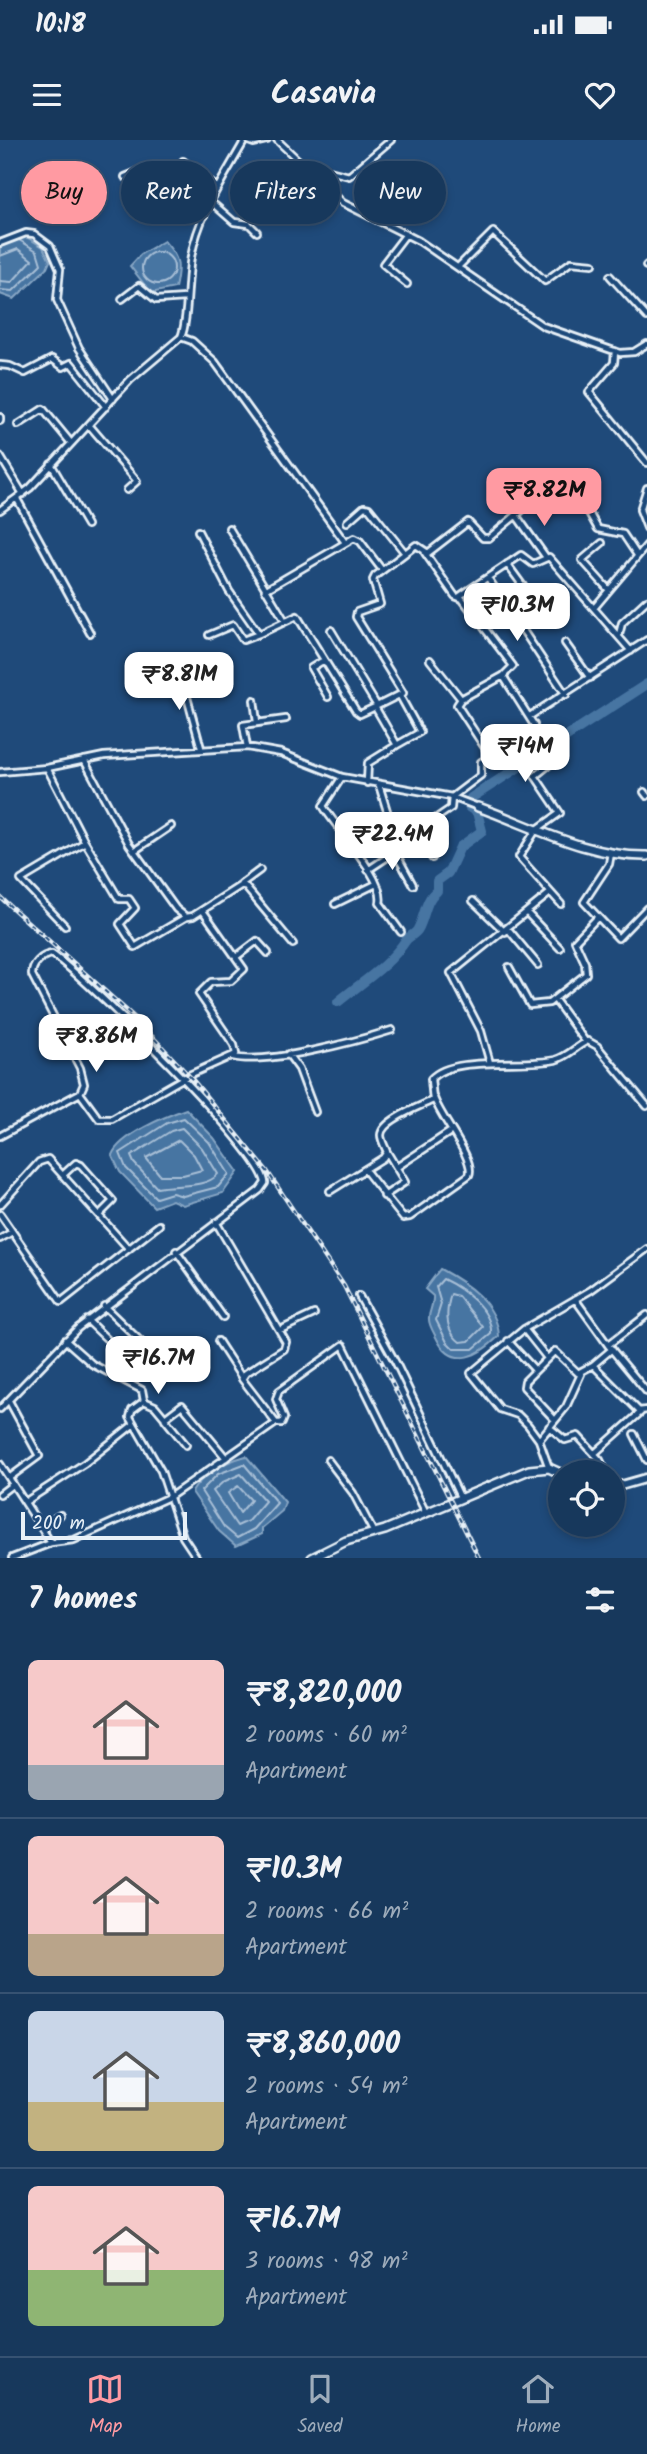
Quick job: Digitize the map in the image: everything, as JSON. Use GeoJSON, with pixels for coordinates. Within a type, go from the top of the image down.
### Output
{"type":"FeatureCollection","features":[{"type":"Feature","properties":{"kind":"street"},"geometry":{"type":"LineString","coordinates":[[217,188],[245,140],[254,143],[267,140]]}},
{"type":"Feature","properties":{"kind":"street"},"geometry":{"type":"LineString","coordinates":[[277,140],[301,161]]}},
{"type":"Feature","properties":{"kind":"street"},"geometry":{"type":"LineString","coordinates":[[340,174],[349,176],[391,140]]}},
{"type":"Feature","properties":{"kind":"street"},"geometry":{"type":"LineString","coordinates":[[340,200],[406,234],[543,326],[627,354],[647,344]]}},
{"type":"Feature","properties":{"kind":"street"},"geometry":{"type":"LineString","coordinates":[[216,206],[234,222],[248,224],[257,232]]}},
{"type":"Feature","properties":{"kind":"street"},"geometry":{"type":"LineString","coordinates":[[0,510],[23,494],[113,398],[181,337],[184,330],[191,256],[201,224]]}},
{"type":"Feature","properties":{"kind":"street"},"geometry":{"type":"LineString","coordinates":[[458,267],[493,232],[545,281],[571,262],[593,264]]}},
{"type":"Feature","properties":{"kind":"street"},"geometry":{"type":"LineString","coordinates":[[0,243],[26,233],[34,234],[50,246],[60,269],[57,300],[79,348],[113,398]]}},
{"type":"Feature","properties":{"kind":"street"},"geometry":{"type":"LineString","coordinates":[[406,234],[383,264],[407,284]]}},
{"type":"Feature","properties":{"kind":"street"},"geometry":{"type":"LineString","coordinates":[[610,276],[647,317]]}},
{"type":"Feature","properties":{"kind":"street"},"geometry":{"type":"LineString","coordinates":[[122,299],[139,286],[156,299],[185,298]]}},
{"type":"Feature","properties":{"kind":"street"},"geometry":{"type":"LineString","coordinates":[[181,337],[192,341],[215,362],[344,541]]}},
{"type":"Feature","properties":{"kind":"street"},"geometry":{"type":"LineString","coordinates":[[614,351],[614,363],[589,392],[647,464]]}},
{"type":"Feature","properties":{"kind":"street"},"geometry":{"type":"LineString","coordinates":[[0,365],[25,373],[52,359],[63,368],[71,363],[106,407]]}},
{"type":"Feature","properties":{"kind":"street"},"geometry":{"type":"LineString","coordinates":[[18,425],[43,409],[71,443]]}},
{"type":"Feature","properties":{"kind":"street"},"geometry":{"type":"LineString","coordinates":[[89,425],[137,481],[127,490]]}},
{"type":"Feature","properties":{"kind":"street"},"geometry":{"type":"LineString","coordinates":[[0,456],[23,494]]}},
{"type":"Feature","properties":{"kind":"street"},"geometry":{"type":"LineString","coordinates":[[51,464],[88,525]]}},
{"type":"Feature","properties":{"kind":"street"},"geometry":{"type":"LineString","coordinates":[[647,488],[640,510],[647,528]]}},
{"type":"Feature","properties":{"kind":"street"},"geometry":{"type":"LineString","coordinates":[[425,552],[430,552],[468,522],[487,539],[540,495]]}},
{"type":"Feature","properties":{"kind":"street"},"geometry":{"type":"LineString","coordinates":[[17,499],[90,634]]}},
{"type":"Feature","properties":{"kind":"street"},"geometry":{"type":"LineString","coordinates":[[584,504],[598,529],[623,534],[637,555]]}},
{"type":"Feature","properties":{"kind":"street"},"geometry":{"type":"LineString","coordinates":[[347,522],[364,507],[369,508],[405,553]]}},
{"type":"Feature","properties":{"kind":"street"},"geometry":{"type":"LineString","coordinates":[[516,515],[545,556],[631,651]]}},
{"type":"Feature","properties":{"kind":"street"},"geometry":{"type":"LineString","coordinates":[[229,528],[285,621]]}},
{"type":"Feature","properties":{"kind":"street"},"geometry":{"type":"LineString","coordinates":[[198,531],[229,591],[259,634]]}},
{"type":"Feature","properties":{"kind":"street"},"geometry":{"type":"LineString","coordinates":[[265,590],[344,541],[358,539],[382,570]]}},
{"type":"Feature","properties":{"kind":"street"},"geometry":{"type":"LineString","coordinates":[[602,544],[582,560],[608,589]]}},
{"type":"Feature","properties":{"kind":"street"},"geometry":{"type":"LineString","coordinates":[[367,783],[367,767],[372,759],[420,732],[400,696],[402,691],[356,617],[357,612],[380,604],[373,580],[382,570],[418,545],[454,596],[460,598],[513,666],[503,676],[461,699],[458,708],[491,757]]}},
{"type":"Feature","properties":{"kind":"street"},"geometry":{"type":"LineString","coordinates":[[594,608],[647,545]]}},
{"type":"Feature","properties":{"kind":"street"},"geometry":{"type":"LineString","coordinates":[[460,598],[521,555],[533,564],[545,556]]}},
{"type":"Feature","properties":{"kind":"street"},"geometry":{"type":"LineString","coordinates":[[507,565],[542,612]]}},
{"type":"Feature","properties":{"kind":"street"},"geometry":{"type":"LineString","coordinates":[[488,578],[566,695]]}},
{"type":"Feature","properties":{"kind":"street"},"geometry":{"type":"LineString","coordinates":[[619,636],[622,623],[647,600]]}},
{"type":"Feature","properties":{"kind":"street"},"geometry":{"type":"LineString","coordinates":[[209,635],[233,625],[243,640],[299,617],[358,712],[400,696]]}},
{"type":"Feature","properties":{"kind":"street"},"geometry":{"type":"LineString","coordinates":[[331,630],[397,745]]}},
{"type":"Feature","properties":{"kind":"street"},"geometry":{"type":"LineString","coordinates":[[530,716],[647,640]]}},
{"type":"Feature","properties":{"kind":"street"},"geometry":{"type":"LineString","coordinates":[[565,643],[590,678]]}},
{"type":"Feature","properties":{"kind":"street"},"geometry":{"type":"LineString","coordinates":[[324,660],[311,671],[328,697]]}},
{"type":"Feature","properties":{"kind":"street"},"geometry":{"type":"LineString","coordinates":[[430,660],[461,699]]}},
{"type":"Feature","properties":{"kind":"street"},"geometry":{"type":"LineString","coordinates":[[368,870],[392,852],[396,853],[421,827],[451,808],[452,797],[481,775],[479,764],[534,729],[530,716],[503,676]]}},
{"type":"Feature","properties":{"kind":"street"},"geometry":{"type":"LineString","coordinates":[[151,689],[163,691],[184,686],[201,748]]}},
{"type":"Feature","properties":{"kind":"street"},"geometry":{"type":"LineString","coordinates":[[254,700],[257,722]]}},
{"type":"Feature","properties":{"kind":"street"},"geometry":{"type":"LineString","coordinates":[[247,747],[243,725],[286,719]]}},
{"type":"Feature","properties":{"kind":"street"},"geometry":{"type":"LineString","coordinates":[[0,772],[201,748],[247,747],[281,753],[342,777],[452,797],[536,830],[611,852],[647,856]]}},
{"type":"Feature","properties":{"kind":"street"},"geometry":{"type":"LineString","coordinates":[[556,759],[535,776],[559,813],[536,830],[520,860],[561,904]]}},
{"type":"Feature","properties":{"kind":"street"},"geometry":{"type":"LineString","coordinates":[[84,760],[134,852],[170,902],[186,917]]}},
{"type":"Feature","properties":{"kind":"street"},"geometry":{"type":"LineString","coordinates":[[47,768],[85,842],[119,899],[129,900],[135,908],[120,924],[135,947],[186,917],[203,911],[260,870]]}},
{"type":"Feature","properties":{"kind":"street"},"geometry":{"type":"LineString","coordinates":[[342,777],[323,806],[368,870],[382,895],[380,903],[401,932]]}},
{"type":"Feature","properties":{"kind":"street"},"geometry":{"type":"LineString","coordinates":[[379,785],[388,814]]}},
{"type":"Feature","properties":{"kind":"street"},"geometry":{"type":"LineString","coordinates":[[134,852],[171,825]]}},
{"type":"Feature","properties":{"kind":"street"},"geometry":{"type":"LineString","coordinates":[[419,832],[432,858]]}},
{"type":"Feature","properties":{"kind":"street"},"geometry":{"type":"LineString","coordinates":[[65,926],[21,880],[85,842]]}},
{"type":"Feature","properties":{"kind":"street"},"geometry":{"type":"LineString","coordinates":[[611,852],[609,864],[583,900],[614,937],[621,938],[647,908]]}},
{"type":"Feature","properties":{"kind":"street"},"geometry":{"type":"LineString","coordinates":[[396,853],[413,886]]}},
{"type":"Feature","properties":{"kind":"street"},"geometry":{"type":"LineString","coordinates":[[240,884],[246,887],[293,944]]}},
{"type":"Feature","properties":{"kind":"street"},"geometry":{"type":"LineString","coordinates":[[335,904],[376,884]]}},
{"type":"Feature","properties":{"kind":"street"},"geometry":{"type":"LineString","coordinates":[[490,1063],[481,1031],[452,973],[550,893]]}},
{"type":"Feature","properties":{"kind":"street"},"geometry":{"type":"LineString","coordinates":[[473,901],[507,930],[538,965]]}},
{"type":"Feature","properties":{"kind":"street"},"geometry":{"type":"LineString","coordinates":[[203,911],[236,957],[243,972],[231,981],[211,982],[199,994],[235,1048],[233,1057]]}},
{"type":"Feature","properties":{"kind":"street"},"geometry":{"type":"LineString","coordinates":[[527,913],[560,948]]}},
{"type":"Feature","properties":{"kind":"street"},"geometry":{"type":"LineString","coordinates":[[509,967],[530,1005],[555,1000],[586,974],[585,963],[575,941],[597,918]]}},
{"type":"Feature","properties":{"kind":"street"},"geometry":{"type":"LineString","coordinates":[[236,957],[257,941],[268,953]]}},
{"type":"Feature","properties":{"kind":"street"},"geometry":{"type":"LineString","coordinates":[[0,1136],[80,1093],[84,1084],[83,1074],[32,975],[34,965],[49,954],[88,983],[182,1079],[264,1177],[260,1190],[104,1306],[65,1340],[0,1409]]}},
{"type":"Feature","properties":{"kind":"street"},"geometry":{"type":"LineString","coordinates":[[555,1000],[585,1041],[597,1046],[647,1106]]}},
{"type":"Feature","properties":{"kind":"street"},"geometry":{"type":"LineString","coordinates":[[80,1093],[96,1115],[107,1120],[124,1114],[182,1079],[233,1057],[287,1054],[341,1045],[392,1030]]}},
{"type":"Feature","properties":{"kind":"street"},"geometry":{"type":"LineString","coordinates":[[365,1170],[401,1217],[406,1218],[469,1175],[470,1163],[450,1132],[434,1097],[431,1083],[435,1074],[490,1063],[543,1062],[567,1056],[585,1041]]}},
{"type":"Feature","properties":{"kind":"street"},"geometry":{"type":"LineString","coordinates":[[287,1054],[299,1069],[315,1112]]}},
{"type":"Feature","properties":{"kind":"street"},"geometry":{"type":"LineString","coordinates":[[384,1196],[405,1182],[387,1152],[382,1137],[385,1128],[434,1097]]}},
{"type":"Feature","properties":{"kind":"street"},"geometry":{"type":"LineString","coordinates":[[397,1167],[450,1132]]}},
{"type":"Feature","properties":{"kind":"street"},"geometry":{"type":"LineString","coordinates":[[330,1191],[383,1158],[387,1152]]}},
{"type":"Feature","properties":{"kind":"street"},"geometry":{"type":"LineString","coordinates":[[0,1205],[44,1160],[53,1162],[129,1249]]}},
{"type":"Feature","properties":{"kind":"street"},"geometry":{"type":"LineString","coordinates":[[64,1174],[76,1163],[81,1165],[113,1201],[100,1214]]}},
{"type":"Feature","properties":{"kind":"street"},"geometry":{"type":"LineString","coordinates":[[0,1214],[61,1302],[159,1225]]}},
{"type":"Feature","properties":{"kind":"street"},"geometry":{"type":"LineString","coordinates":[[216,1222],[286,1342],[284,1349],[246,1373],[242,1379]]}},
{"type":"Feature","properties":{"kind":"street"},"geometry":{"type":"LineString","coordinates":[[0,1239],[12,1232]]}},
{"type":"Feature","properties":{"kind":"street"},"geometry":{"type":"LineString","coordinates":[[548,1465],[539,1440],[523,1419],[500,1409],[471,1376],[472,1371],[524,1329],[575,1299],[647,1250]]}},
{"type":"Feature","properties":{"kind":"street"},"geometry":{"type":"LineString","coordinates":[[176,1251],[223,1317]]}},
{"type":"Feature","properties":{"kind":"street"},"geometry":{"type":"LineString","coordinates":[[359,1296],[396,1363],[460,1497]]}},
{"type":"Feature","properties":{"kind":"street"},"geometry":{"type":"LineString","coordinates":[[575,1299],[647,1392]]}},
{"type":"Feature","properties":{"kind":"street"},"geometry":{"type":"LineString","coordinates":[[104,1306],[162,1362]]}},
{"type":"Feature","properties":{"kind":"street"},"geometry":{"type":"LineString","coordinates":[[280,1330],[314,1314]]}},
{"type":"Feature","properties":{"kind":"street"},"geometry":{"type":"LineString","coordinates":[[539,1440],[569,1401],[581,1374],[647,1315]]}},
{"type":"Feature","properties":{"kind":"street"},"geometry":{"type":"LineString","coordinates":[[88,1320],[110,1342]]}},
{"type":"Feature","properties":{"kind":"street"},"geometry":{"type":"LineString","coordinates":[[524,1329],[547,1358]]}},
{"type":"Feature","properties":{"kind":"street"},"geometry":{"type":"LineString","coordinates":[[65,1340],[92,1364],[140,1387],[144,1401],[130,1414],[161,1471],[183,1537],[197,1558]]}},
{"type":"Feature","properties":{"kind":"street"},"geometry":{"type":"LineString","coordinates":[[218,1340],[242,1379],[276,1423]]}},
{"type":"Feature","properties":{"kind":"street"},"geometry":{"type":"LineString","coordinates":[[509,1341],[535,1370]]}},
{"type":"Feature","properties":{"kind":"street"},"geometry":{"type":"LineString","coordinates":[[12,1558],[51,1543],[74,1540],[171,1496],[276,1423],[282,1423],[284,1418],[276,1399],[279,1391],[339,1347],[345,1346],[426,1513]]}},
{"type":"Feature","properties":{"kind":"street"},"geometry":{"type":"LineString","coordinates":[[555,1420],[525,1390],[525,1381],[557,1351],[581,1374]]}},
{"type":"Feature","properties":{"kind":"street"},"geometry":{"type":"LineString","coordinates":[[593,1366],[644,1411],[595,1453]]}},
{"type":"Feature","properties":{"kind":"street"},"geometry":{"type":"LineString","coordinates":[[9,1401],[39,1456],[9,1478]]}},
{"type":"Feature","properties":{"kind":"street"},"geometry":{"type":"LineString","coordinates":[[144,1401],[155,1406],[186,1446]]}},
{"type":"Feature","properties":{"kind":"street"},"geometry":{"type":"LineString","coordinates":[[165,1418],[177,1405],[182,1405],[226,1458]]}},
{"type":"Feature","properties":{"kind":"street"},"geometry":{"type":"LineString","coordinates":[[25,1503],[85,1463],[134,1424]]}},
{"type":"Feature","properties":{"kind":"street"},"geometry":{"type":"LineString","coordinates":[[550,1427],[565,1440],[578,1436],[599,1460]]}},
{"type":"Feature","properties":{"kind":"street"},"geometry":{"type":"LineString","coordinates":[[634,1434],[647,1460]]}},
{"type":"Feature","properties":{"kind":"street"},"geometry":{"type":"LineString","coordinates":[[328,1460],[353,1493],[374,1533]]}},
{"type":"Feature","properties":{"kind":"street"},"geometry":{"type":"LineString","coordinates":[[0,1464],[51,1543]]}},
{"type":"Feature","properties":{"kind":"street"},"geometry":{"type":"LineString","coordinates":[[312,1558],[346,1541],[426,1513],[528,1470],[548,1468]]}},
{"type":"Feature","properties":{"kind":"street"},"geometry":{"type":"LineString","coordinates":[[625,1484],[647,1478]]}},
{"type":"Feature","properties":{"kind":"street"},"geometry":{"type":"LineString","coordinates":[[0,1493],[13,1484]]}},
{"type":"Feature","properties":{"kind":"street"},"geometry":{"type":"LineString","coordinates":[[41,1527],[60,1515]]}},
{"type":"Feature","properties":{"kind":"water"},"geometry":{"type":"Polygon","coordinates":[[[18,232],[43,247],[50,261],[47,268],[14,299],[0,294],[0,242],[18,232]]]}},
{"type":"Feature","properties":{"kind":"water"},"geometry":{"type":"Polygon","coordinates":[[[164,241],[177,262],[175,288],[151,293],[130,266],[141,254],[164,241]]]}},
{"type":"Feature","properties":{"kind":"water"},"geometry":{"type":"Polygon","coordinates":[[[186,1109],[214,1138],[238,1172],[223,1193],[183,1205],[172,1200],[154,1207],[120,1172],[112,1155],[124,1140],[156,1121],[186,1109]]]}},
{"type":"Feature","properties":{"kind":"water"},"geometry":{"type":"Polygon","coordinates":[[[440,1269],[478,1295],[493,1314],[497,1324],[499,1336],[484,1349],[467,1357],[451,1355],[443,1349],[430,1326],[433,1296],[425,1289],[440,1269]]]}},
{"type":"Feature","properties":{"kind":"water"},"geometry":{"type":"Polygon","coordinates":[[[246,1456],[285,1502],[282,1511],[262,1528],[262,1534],[236,1546],[219,1531],[192,1492],[202,1479],[215,1469],[246,1456]]]}},
{"type":"Feature","properties":{"kind":"waterway"},"geometry":{"type":"LineString","coordinates":[[338,1002],[383,966],[417,931],[428,903],[437,891],[437,881],[448,873],[460,847],[482,831],[477,812],[470,808],[471,798],[647,684]]}},
{"type":"Feature","properties":{"kind":"railway"},"geometry":{"type":"LineString","coordinates":[[0,897],[136,1019],[192,1079],[267,1171],[344,1286],[479,1558]]}}]}
